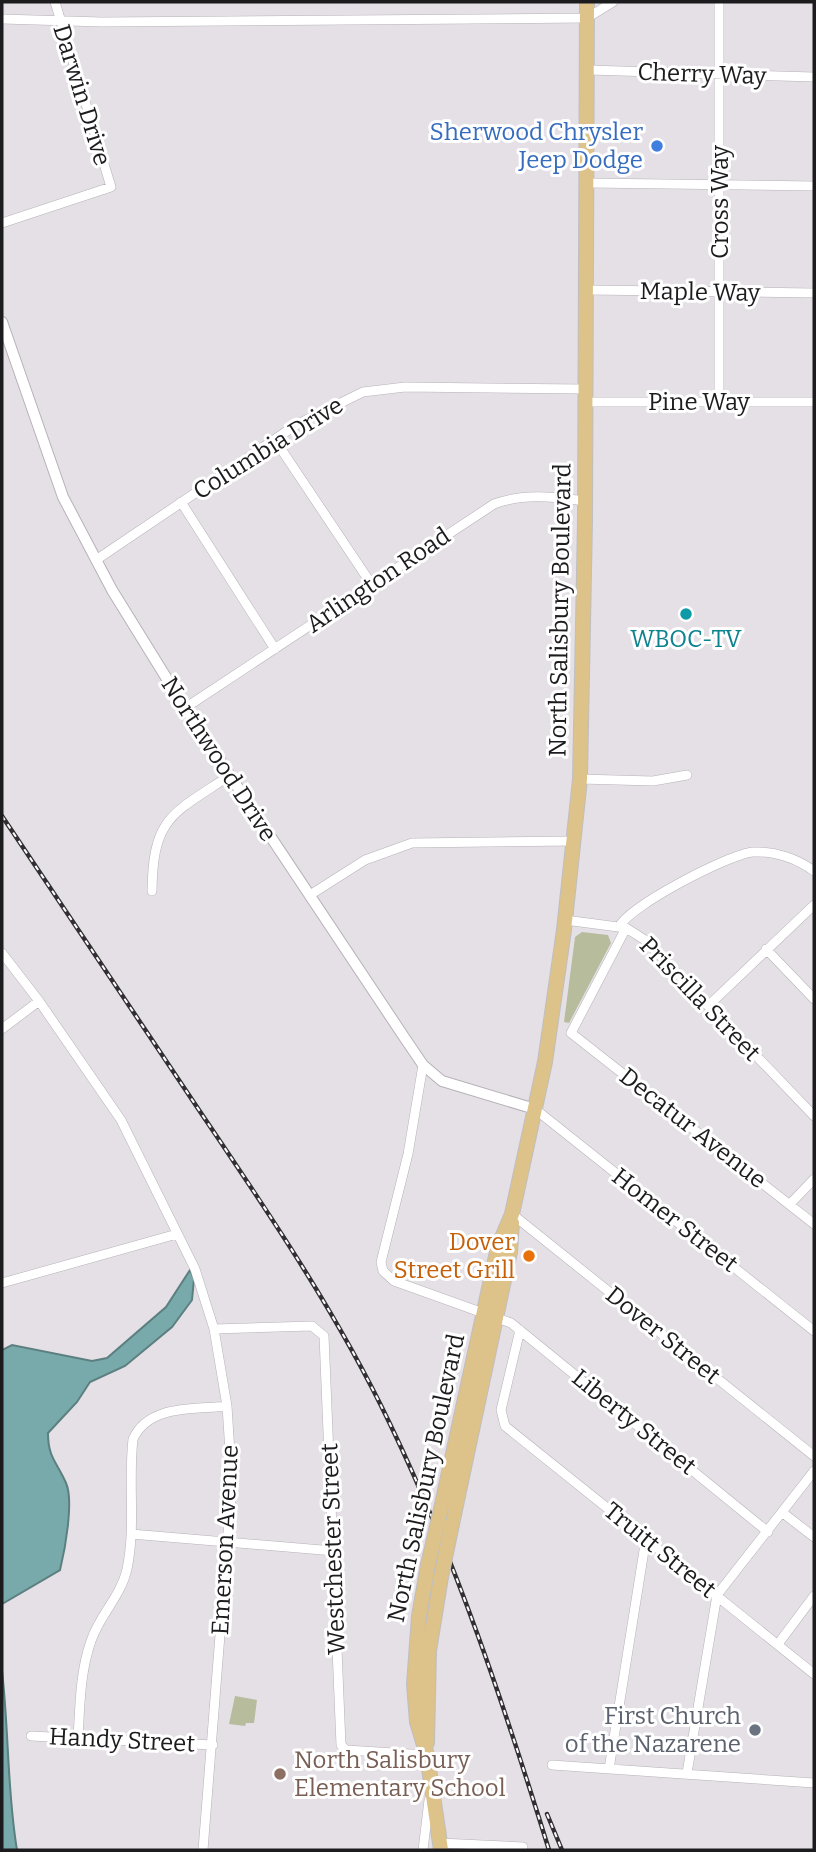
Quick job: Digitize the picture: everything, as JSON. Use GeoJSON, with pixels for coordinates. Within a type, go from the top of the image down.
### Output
{"type":"FeatureCollection","features":[{"type":"Feature","properties":{"kind":"main road","name":"North Salisbury Boulevard"},"geometry":{"type":"LineString","coordinates":[[440,1847],[426,1755],[417,1721],[414,1684],[419,1616],[441,1508],[490,1315],[510,1252],[512,1214],[535,1109],[565,920],[580,779],[588,183],[587,2]]}},
{"type":"Feature","properties":{"kind":"main road","name":"North Salisbury Boulevard"},"geometry":{"type":"LineString","coordinates":[[426,1755],[429,1651],[490,1315]]}},
{"type":"Feature","properties":{"kind":"street","name":"Darwin Drive"},"geometry":{"type":"LineString","coordinates":[[2,223],[111,187],[55,2]]}},
{"type":"Feature","properties":{"kind":"street"},"geometry":{"type":"LineString","coordinates":[[2,19],[587,18],[613,2]]}},
{"type":"Feature","properties":{"kind":"street","name":"Cross Way"},"geometry":{"type":"LineString","coordinates":[[719,2],[719,401]]}},
{"type":"Feature","properties":{"kind":"street","name":"Cherry Way"},"geometry":{"type":"LineString","coordinates":[[589,70],[814,78]]}},
{"type":"Feature","properties":{"kind":"street"},"geometry":{"type":"LineString","coordinates":[[588,183],[814,186]]}},
{"type":"Feature","properties":{"kind":"street","name":"Maple Way"},"geometry":{"type":"LineString","coordinates":[[587,290],[814,293]]}},
{"type":"Feature","properties":{"kind":"street","name":"Northwood Drive"},"geometry":{"type":"LineString","coordinates":[[2,322],[63,497],[96,561],[229,776],[423,1065],[442,1082],[535,1109]]}},
{"type":"Feature","properties":{"kind":"street","name":"Columbia Drive"},"geometry":{"type":"LineString","coordinates":[[96,561],[181,502],[337,402],[381,388],[465,386],[584,396]]}},
{"type":"Feature","properties":{"kind":"street","name":"Pine Way"},"geometry":{"type":"LineString","coordinates":[[584,396],[814,402]]}},
{"type":"Feature","properties":{"kind":"street"},"geometry":{"type":"LineString","coordinates":[[275,440],[372,585]]}},
{"type":"Feature","properties":{"kind":"street","name":"Arlington Road"},"geometry":{"type":"LineString","coordinates":[[185,708],[494,504],[513,498],[545,495],[585,501]]}},
{"type":"Feature","properties":{"kind":"street"},"geometry":{"type":"LineString","coordinates":[[181,502],[275,649]]}},
{"type":"Feature","properties":{"kind":"street"},"geometry":{"type":"LineString","coordinates":[[580,779],[653,781],[687,775]]}},
{"type":"Feature","properties":{"kind":"street"},"geometry":{"type":"LineString","coordinates":[[152,891],[154,851],[166,822],[177,811],[229,776]]}},
{"type":"Feature","properties":{"kind":"street"},"geometry":{"type":"LineString","coordinates":[[310,895],[365,860],[412,843],[575,841]]}},
{"type":"Feature","properties":{"kind":"street"},"geometry":{"type":"LineString","coordinates":[[622,928],[629,915],[641,906],[716,864],[742,853],[778,855],[814,871]]}},
{"type":"Feature","properties":{"kind":"street"},"geometry":{"type":"LineString","coordinates":[[708,1006],[814,905]]}},
{"type":"Feature","properties":{"kind":"street","name":"Priscilla Street"},"geometry":{"type":"LineString","coordinates":[[565,920],[622,928],[645,940],[814,1116]]}},
{"type":"Feature","properties":{"kind":"street","name":"Decatur Avenue"},"geometry":{"type":"LineString","coordinates":[[622,928],[571,1033],[814,1224]]}},
{"type":"Feature","properties":{"kind":"street"},"geometry":{"type":"LineString","coordinates":[[766,949],[814,999]]}},
{"type":"Feature","properties":{"kind":"street","name":"Emerson Avenue"},"geometry":{"type":"LineString","coordinates":[[2,953],[39,1001],[121,1120],[195,1269],[214,1329],[228,1406],[233,1455],[229,1541],[203,1850]]}},
{"type":"Feature","properties":{"kind":"street"},"geometry":{"type":"LineString","coordinates":[[2,1028],[39,1001]]}},
{"type":"Feature","properties":{"kind":"street","name":"Liberty Street"},"geometry":{"type":"LineString","coordinates":[[423,1065],[408,1154],[382,1262],[383,1271],[394,1281],[490,1315],[520,1330],[768,1532]]}},
{"type":"Feature","properties":{"kind":"street","name":"Homer Street"},"geometry":{"type":"LineString","coordinates":[[535,1109],[814,1331]]}},
{"type":"Feature","properties":{"kind":"street"},"geometry":{"type":"LineString","coordinates":[[790,1204],[814,1179]]}},
{"type":"Feature","properties":{"kind":"street","name":"Dover Street"},"geometry":{"type":"LineString","coordinates":[[512,1214],[814,1456]]}},
{"type":"Feature","properties":{"kind":"street"},"geometry":{"type":"LineString","coordinates":[[2,1283],[177,1234]]}},
{"type":"Feature","properties":{"kind":"street","name":"Westchester Street"},"geometry":{"type":"LineString","coordinates":[[214,1329],[312,1326],[324,1336],[327,1347],[339,1735],[346,1750],[426,1755]]}},
{"type":"Feature","properties":{"kind":"street","name":"Truitt Street"},"geometry":{"type":"LineString","coordinates":[[520,1330],[501,1410],[505,1426],[814,1674]]}},
{"type":"Feature","properties":{"kind":"street"},"geometry":{"type":"LineString","coordinates":[[78,1738],[82,1674],[91,1640],[124,1579],[131,1534],[131,1453],[137,1430],[155,1415],[228,1406]]}},
{"type":"Feature","properties":{"kind":"street"},"geometry":{"type":"LineString","coordinates":[[687,1773],[717,1595],[814,1471]]}},
{"type":"Feature","properties":{"kind":"street"},"geometry":{"type":"LineString","coordinates":[[783,1513],[814,1537]]}},
{"type":"Feature","properties":{"kind":"street"},"geometry":{"type":"LineString","coordinates":[[131,1534],[334,1551]]}},
{"type":"Feature","properties":{"kind":"street"},"geometry":{"type":"LineString","coordinates":[[609,1769],[646,1538]]}},
{"type":"Feature","properties":{"kind":"street"},"geometry":{"type":"LineString","coordinates":[[778,1644],[814,1596]]}},
{"type":"Feature","properties":{"kind":"street","name":"Handy Street"},"geometry":{"type":"LineString","coordinates":[[31,1736],[213,1745]]}},
{"type":"Feature","properties":{"kind":"street"},"geometry":{"type":"LineString","coordinates":[[552,1765],[814,1783]]}},
{"type":"Feature","properties":{"kind":"street"},"geometry":{"type":"LineString","coordinates":[[424,1850],[431,1784]]}},
{"type":"Feature","properties":{"kind":"street"},"geometry":{"type":"LineString","coordinates":[[440,1847],[523,1847]]}},
{"type":"Feature","properties":{"kind":"green space"},"geometry":{"type":"Polygon","coordinates":[[[582,932],[608,935],[611,943],[569,1023],[564,1022],[575,937],[582,932]]]}},
{"type":"Feature","properties":{"kind":"green space"},"geometry":{"type":"Polygon","coordinates":[[[235,1696],[257,1700],[254,1723],[246,1723],[245,1726],[229,1724],[235,1696]]]}},
{"type":"Feature","properties":{"kind":"water"},"geometry":{"type":"Polygon","coordinates":[[[190,1270],[194,1279],[192,1300],[172,1327],[125,1366],[90,1382],[77,1402],[48,1433],[51,1454],[66,1483],[69,1501],[68,1526],[60,1570],[2,1604],[2,1350],[12,1345],[92,1361],[107,1358],[166,1307],[190,1270]]]}},
{"type":"Feature","properties":{"kind":"water"},"geometry":{"type":"Polygon","coordinates":[[[2,1671],[11,1806],[17,1850],[2,1850],[2,1671]]]}},
{"type":"Feature","properties":{"kind":"railway"},"geometry":{"type":"LineString","coordinates":[[2,816],[278,1228],[326,1305],[370,1384],[414,1476],[457,1581],[496,1688],[549,1850]]}},
{"type":"Feature","properties":{"kind":"railway"},"geometry":{"type":"LineString","coordinates":[[547,1814],[562,1850]]}},
{"type":"Feature","properties":{"kind":"place","name":"Sherwood Chrysler Jeep Dodge"},"geometry":{"type":"Point","coordinates":[657,146]}},
{"type":"Feature","properties":{"kind":"place","name":"WBOC-TV"},"geometry":{"type":"Point","coordinates":[686,614]}},
{"type":"Feature","properties":{"kind":"place","name":"Dover Street Grill"},"geometry":{"type":"Point","coordinates":[529,1256]}},
{"type":"Feature","properties":{"kind":"place","name":"First Church of the Nazarene"},"geometry":{"type":"Point","coordinates":[755,1730]}},
{"type":"Feature","properties":{"kind":"place","name":"North Salisbury Elementary School"},"geometry":{"type":"Point","coordinates":[280,1774]}}]}
